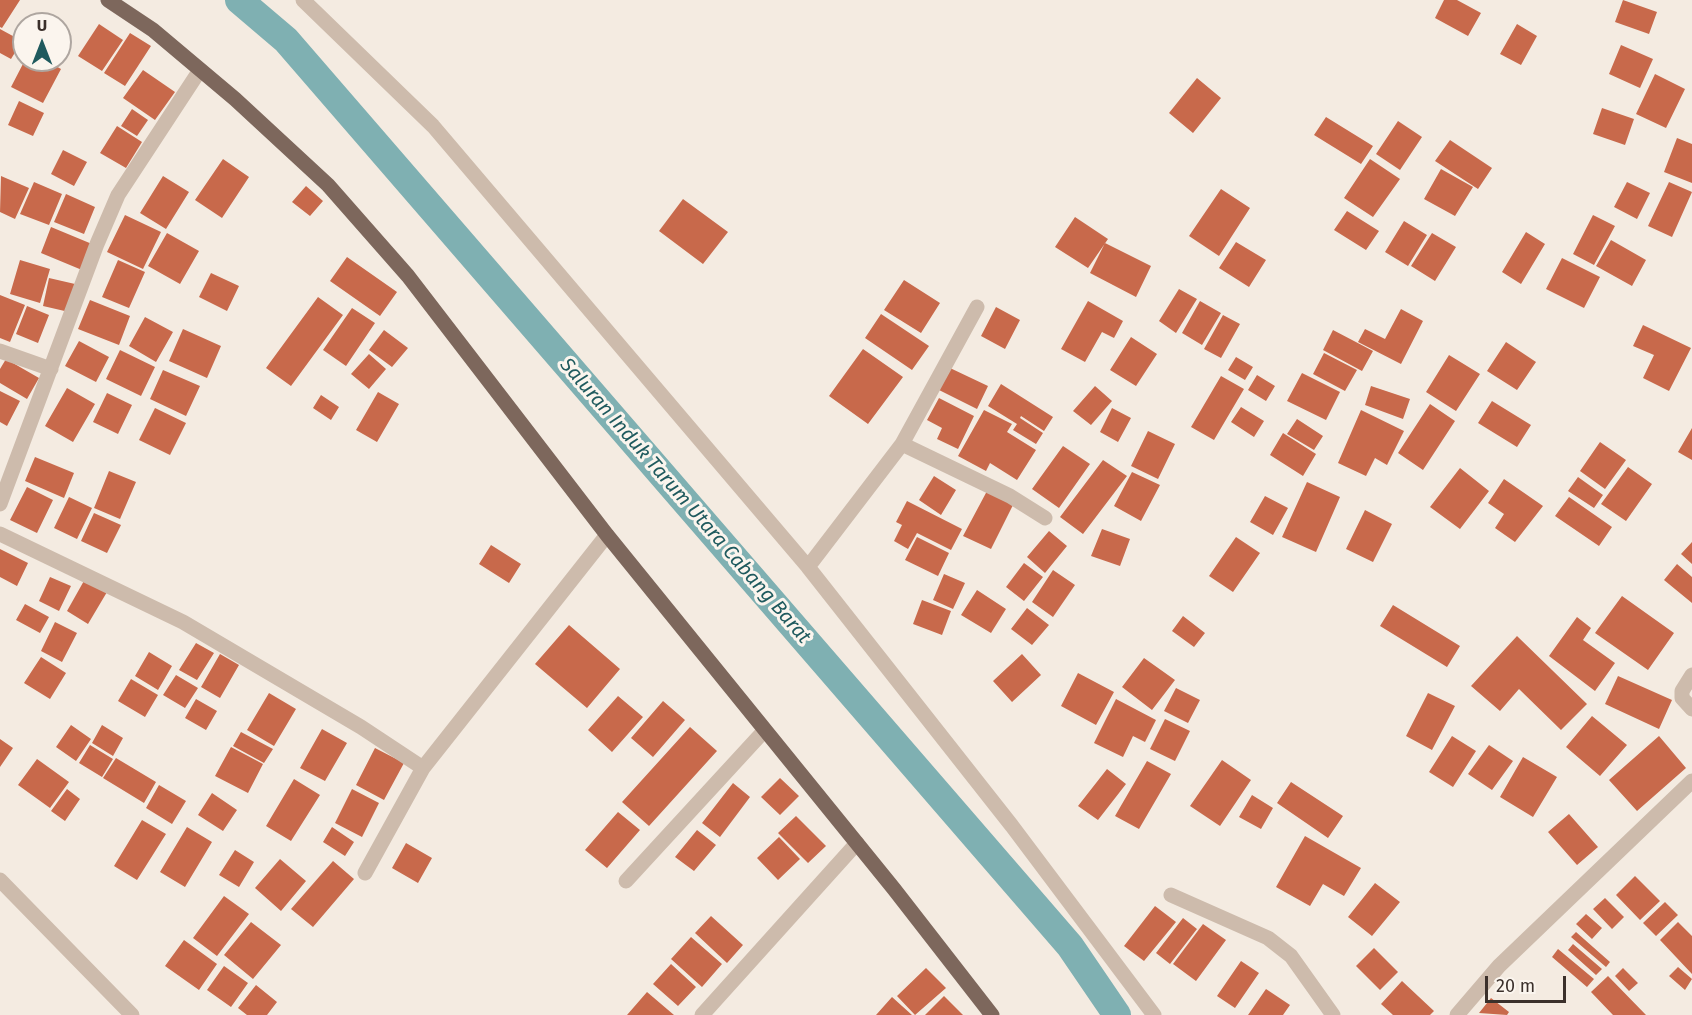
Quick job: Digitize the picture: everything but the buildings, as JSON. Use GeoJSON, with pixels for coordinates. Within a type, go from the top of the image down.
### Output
{"type":"FeatureCollection","features":[{"type":"Feature","properties":{"kind":"main road"},"geometry":{"type":"LineString","coordinates":[[108,0],[153,30],[328,185],[408,276],[607,535],[857,843],[992,1015]]}},
{"type":"Feature","properties":{"kind":"street"},"geometry":{"type":"LineString","coordinates":[[303,0],[434,126],[808,567],[1012,826],[1154,1015]]}},
{"type":"Feature","properties":{"kind":"street"},"geometry":{"type":"LineString","coordinates":[[0,504],[97,244],[118,195],[200,70]]}},
{"type":"Feature","properties":{"kind":"street"},"geometry":{"type":"LineString","coordinates":[[808,567],[902,444],[977,307]]}},
{"type":"Feature","properties":{"kind":"street"},"geometry":{"type":"LineString","coordinates":[[0,351],[51,369]]}},
{"type":"Feature","properties":{"kind":"street"},"geometry":{"type":"LineString","coordinates":[[902,444],[1010,496],[1045,518]]}},
{"type":"Feature","properties":{"kind":"street"},"geometry":{"type":"LineString","coordinates":[[0,534],[183,622],[361,727],[423,768]]}},
{"type":"Feature","properties":{"kind":"street"},"geometry":{"type":"LineString","coordinates":[[365,873],[423,768],[607,535]]}},
{"type":"Feature","properties":{"kind":"street"},"geometry":{"type":"LineString","coordinates":[[1692,675],[1682,691],[1684,703],[1692,709]]}},
{"type":"Feature","properties":{"kind":"street"},"geometry":{"type":"LineString","coordinates":[[626,881],[764,731]]}},
{"type":"Feature","properties":{"kind":"street"},"geometry":{"type":"LineString","coordinates":[[1456,1015],[1499,966],[1692,781]]}},
{"type":"Feature","properties":{"kind":"street"},"geometry":{"type":"LineString","coordinates":[[702,1015],[857,843]]}},
{"type":"Feature","properties":{"kind":"street"},"geometry":{"type":"LineString","coordinates":[[0,880],[132,1015]]}},
{"type":"Feature","properties":{"kind":"street"},"geometry":{"type":"LineString","coordinates":[[1171,895],[1268,938],[1292,956],[1333,1015]]}},
{"type":"Feature","properties":{"kind":"waterway","name":"Saluran Induk Tarum Utara Cabang Barat"},"geometry":{"type":"LineString","coordinates":[[239,0],[286,40],[1070,946],[1117,1015]]}}]}
